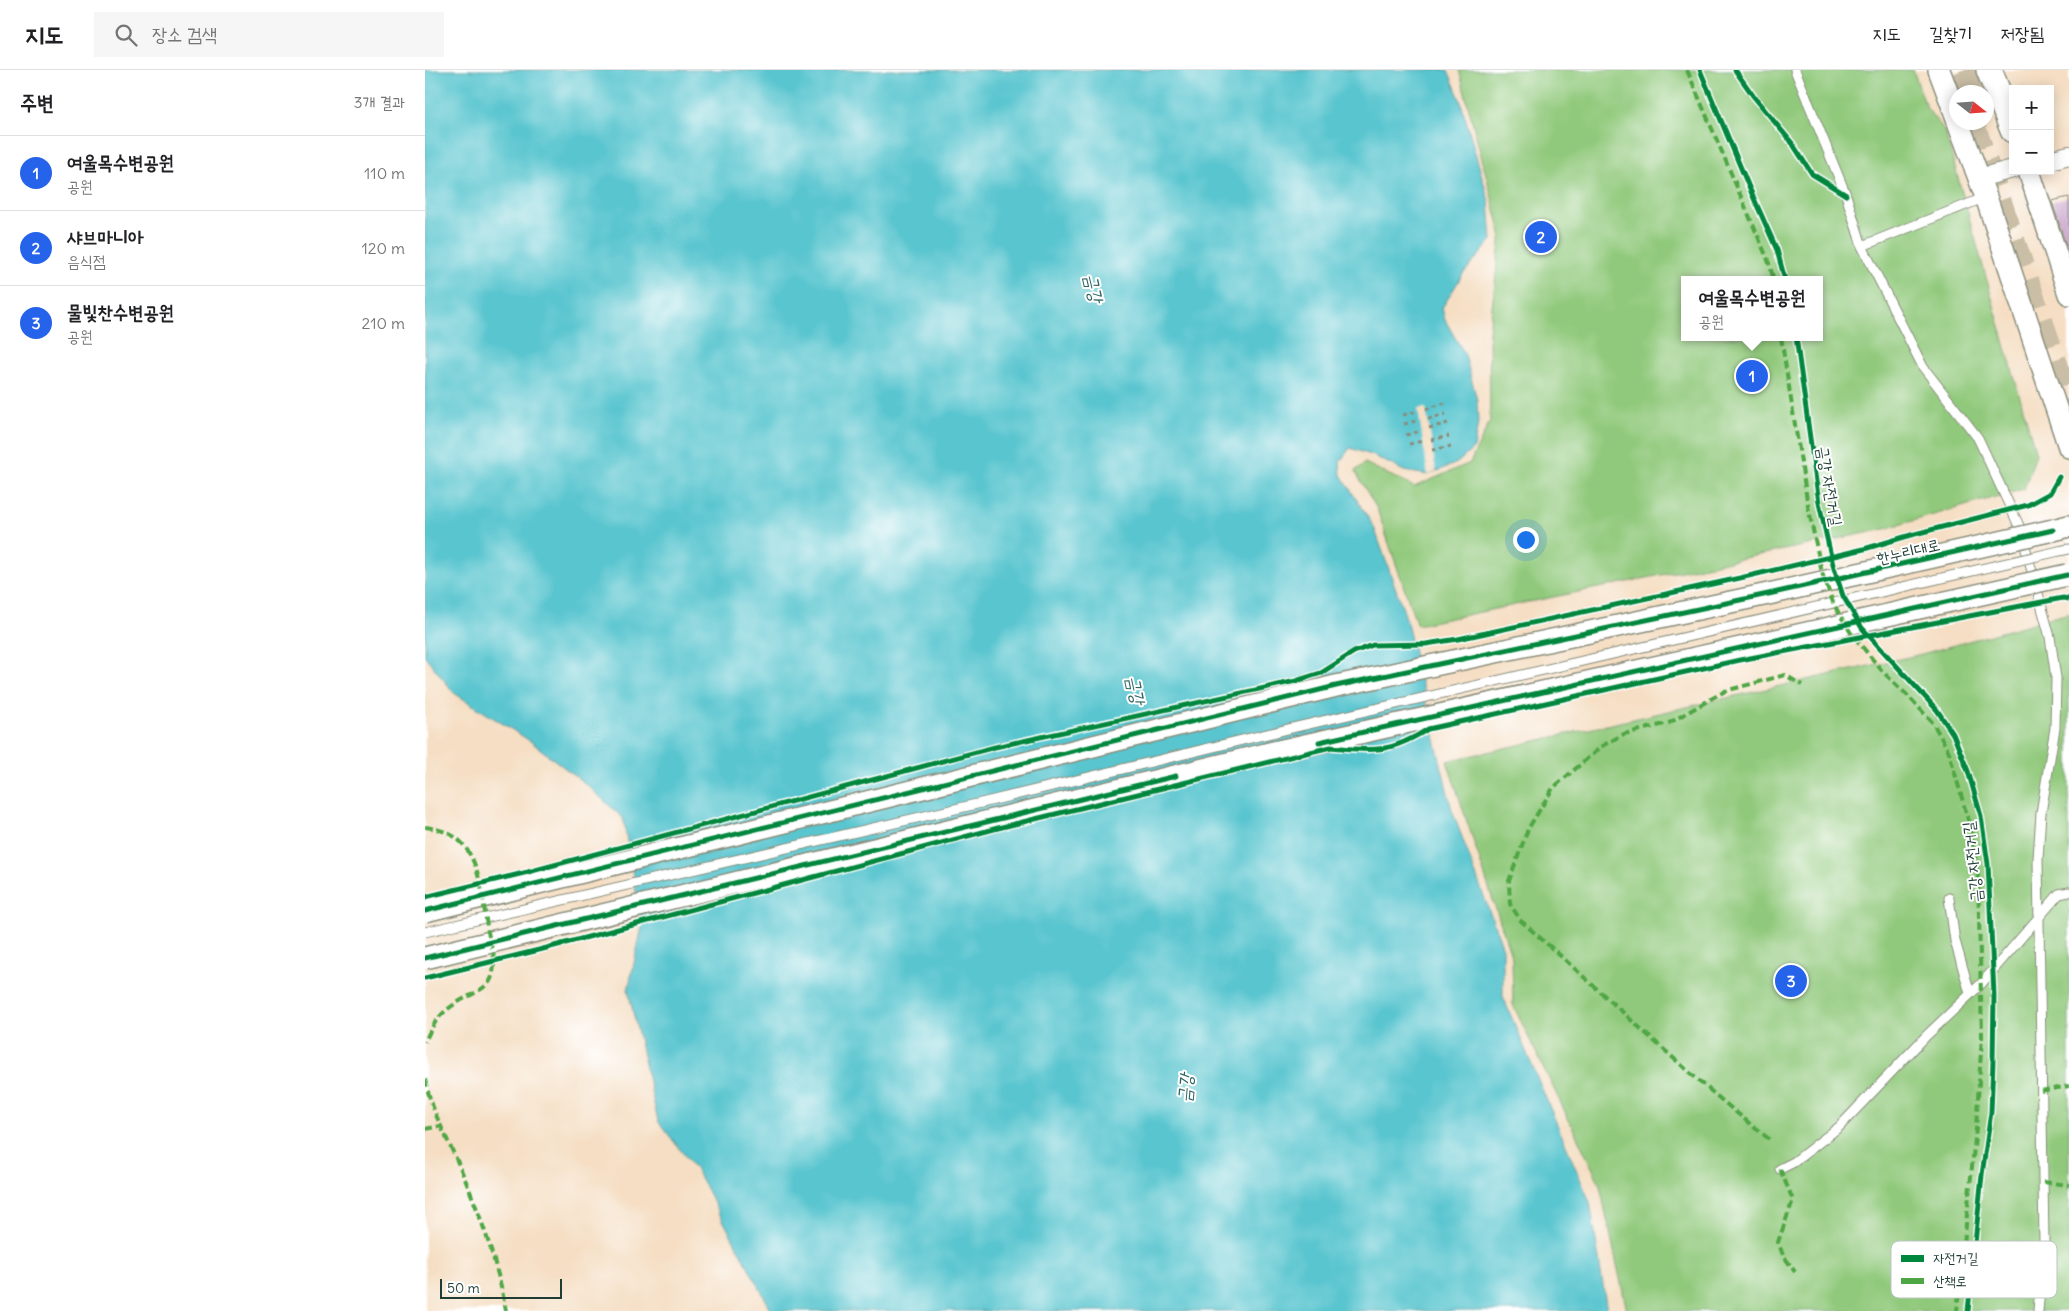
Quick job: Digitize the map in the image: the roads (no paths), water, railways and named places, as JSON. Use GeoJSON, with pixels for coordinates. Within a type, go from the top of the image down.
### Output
{"type":"FeatureCollection","features":[{"type":"Feature","properties":{"kind":"main road"},"geometry":{"type":"LineString","coordinates":[[1989,70],[2009,120]]}},
{"type":"Feature","properties":{"kind":"street"},"geometry":{"type":"LineString","coordinates":[[1939,70],[1949,97]]}},
{"type":"Feature","properties":{"kind":"street"},"geometry":{"type":"LineString","coordinates":[[1961,130],[1983,187],[2066,431],[2069,447]]}},
{"type":"Feature","properties":{"kind":"street"},"geometry":{"type":"LineString","coordinates":[[2054,159],[2069,155]]}},
{"type":"Feature","properties":{"kind":"street"},"geometry":{"type":"LineString","coordinates":[[1983,187],[2009,171]]}},
{"type":"Feature","properties":{"kind":"street"},"geometry":{"type":"LineString","coordinates":[[2030,175],[2069,294]]}},
{"type":"Feature","properties":{"kind":"street","name":"한누리대로"},"geometry":{"type":"LineString","coordinates":[[425,911],[1336,686],[1783,591],[2061,528]]}},
{"type":"Feature","properties":{"kind":"street"},"geometry":{"type":"LineString","coordinates":[[425,958],[1274,752],[2068,574]]}},
{"type":"Feature","properties":{"kind":"lane"},"geometry":{"type":"LineString","coordinates":[[1795,70],[1846,195],[1862,246],[1923,367],[1978,438],[2020,528],[2050,637],[2056,678],[2055,728],[2041,813],[2038,859],[2045,1241]]}},
{"type":"Feature","properties":{"kind":"lane"},"geometry":{"type":"LineString","coordinates":[[1862,246],[1983,187]]}},
{"type":"Feature","properties":{"kind":"lane"},"geometry":{"type":"LineString","coordinates":[[425,932],[2069,549]]}},
{"type":"Feature","properties":{"kind":"lane"},"geometry":{"type":"LineString","coordinates":[[1781,1169],[1794,1162],[1839,1128],[1981,984],[2059,894],[2069,892]]}},
{"type":"Feature","properties":{"kind":"lane"},"geometry":{"type":"LineString","coordinates":[[1949,898],[1955,941],[1970,994]]}},
{"type":"Feature","properties":{"kind":"lane"},"geometry":{"type":"LineString","coordinates":[[2038,1311],[2039,1298]]}},
{"type":"Feature","properties":{"kind":"water","name":"금강"},"geometry":{"type":"Polygon","coordinates":[[[425,70],[1448,70],[1460,99],[1489,201],[1492,240],[1463,274],[1442,308],[1445,320],[1465,355],[1477,400],[1478,422],[1474,448],[1457,463],[1428,475],[1404,471],[1374,456],[1350,448],[1340,462],[1341,475],[1374,527],[1405,615],[1452,810],[1503,948],[1503,997],[1590,1202],[1607,1311],[772,1311],[696,1170],[658,1121],[628,990],[642,927],[623,818],[588,786],[530,741],[454,693],[425,656],[425,70]]]}},
{"type":"Feature","properties":{"kind":"tunnel"},"geometry":{"type":"LineString","coordinates":[[1963,70],[1968,85]]}},
{"type":"Feature","properties":{"kind":"tunnel"},"geometry":{"type":"LineString","coordinates":[[1973,130],[2069,408]]}},
{"type":"Feature","properties":{"kind":"place","name":"샤브마니아"},"geometry":{"type":"Point","coordinates":[1541,237]}},
{"type":"Feature","properties":{"kind":"place","name":"여울목수변공원"},"geometry":{"type":"Point","coordinates":[1752,376]}},
{"type":"Feature","properties":{"kind":"place","name":"물빛찬수변공원"},"geometry":{"type":"Point","coordinates":[1791,981]}}]}
